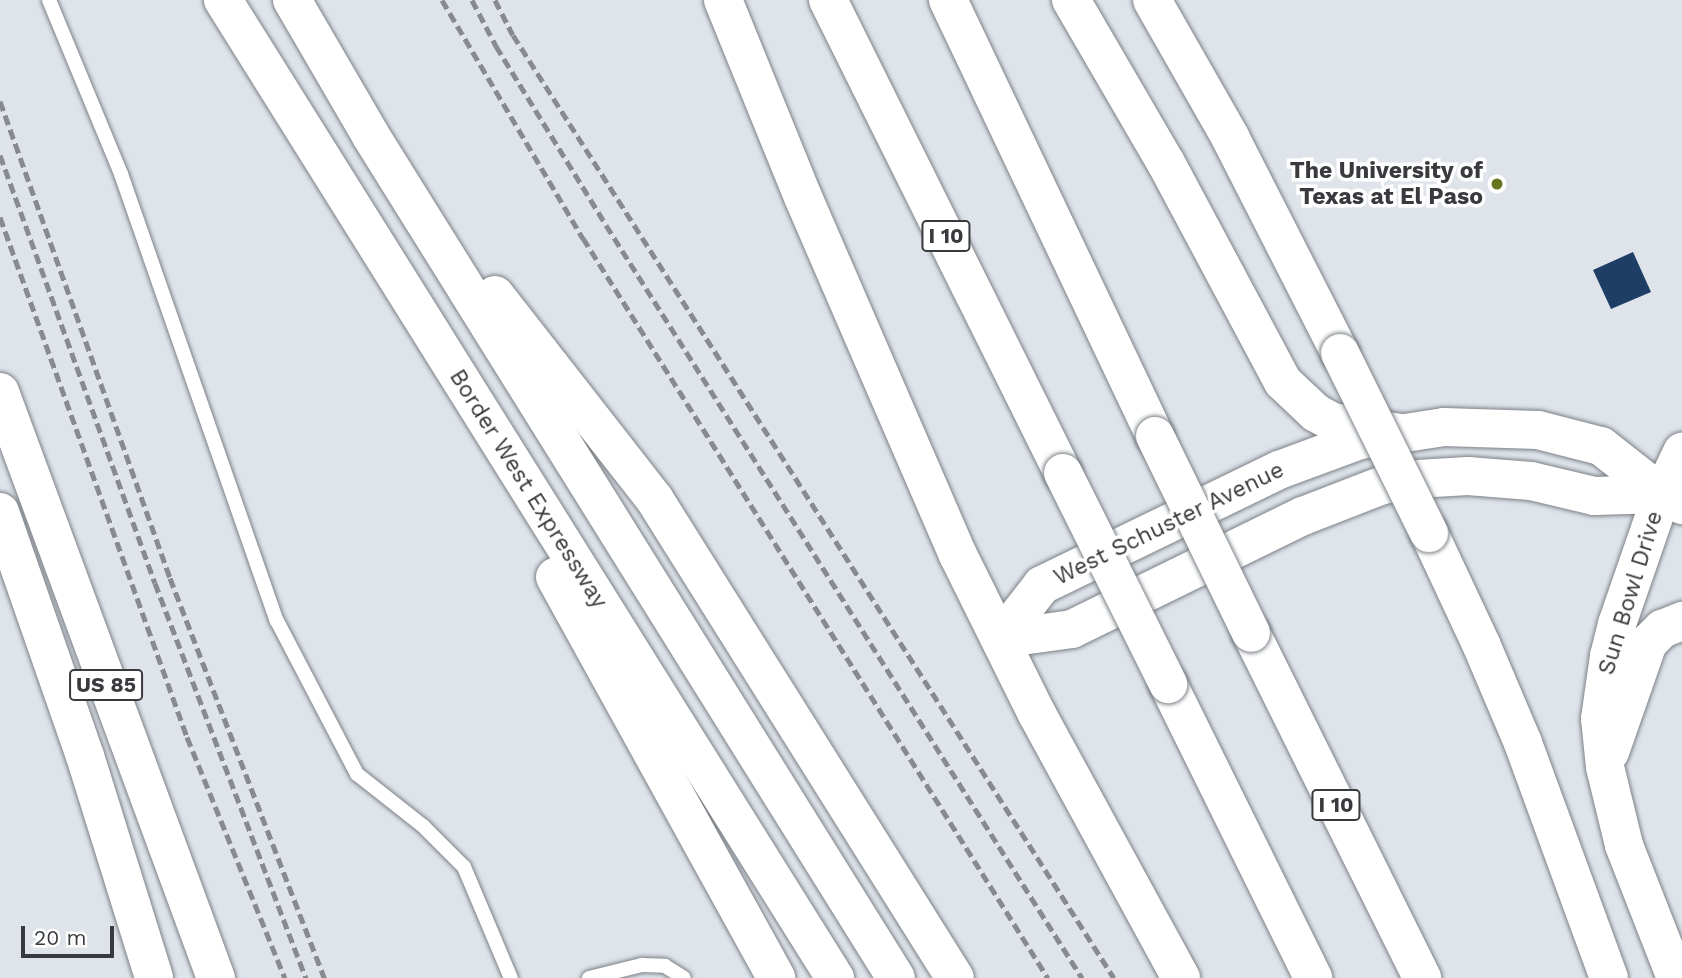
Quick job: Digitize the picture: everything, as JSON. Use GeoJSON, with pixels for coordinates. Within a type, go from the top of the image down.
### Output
{"type":"FeatureCollection","features":[{"type":"Feature","properties":{"kind":"main road","name":"Border West Expressway"},"geometry":{"type":"LineString","coordinates":[[223,0],[835,978]]}},
{"type":"Feature","properties":{"kind":"main road"},"geometry":{"type":"LineString","coordinates":[[292,0],[371,136],[896,978]]}},
{"type":"Feature","properties":{"kind":"main road"},"geometry":{"type":"LineString","coordinates":[[723,0],[803,197],[912,450],[1000,639],[1181,978]]}},
{"type":"Feature","properties":{"kind":"main road","name":"I 10"},"geometry":{"type":"LineString","coordinates":[[828,0],[1313,978]]}},
{"type":"Feature","properties":{"kind":"main road","name":"I 10"},"geometry":{"type":"LineString","coordinates":[[948,0],[1155,436],[1422,978]]}},
{"type":"Feature","properties":{"kind":"main road"},"geometry":{"type":"LineString","coordinates":[[1071,0],[1166,163],[1283,382],[1316,414],[1333,422],[1400,433]]}},
{"type":"Feature","properties":{"kind":"main road"},"geometry":{"type":"LineString","coordinates":[[1152,0],[1230,137],[1340,353],[1481,644],[1523,743],[1609,978]]}},
{"type":"Feature","properties":{"kind":"main road"},"geometry":{"type":"LineString","coordinates":[[371,136],[655,500],[954,978]]}},
{"type":"Feature","properties":{"kind":"main road"},"geometry":{"type":"LineString","coordinates":[[344,195],[776,978]]}},
{"type":"Feature","properties":{"kind":"main road","name":"US 85"},"geometry":{"type":"LineString","coordinates":[[0,391],[89,642],[216,978]]}},
{"type":"Feature","properties":{"kind":"main road","name":"West Schuster Avenue"},"geometry":{"type":"LineString","coordinates":[[1000,639],[1042,585],[1311,457],[1360,440],[1474,426],[1538,430],[1601,446],[1672,499]]}},
{"type":"Feature","properties":{"kind":"main road","name":"Sun Bowl Drive"},"geometry":{"type":"LineString","coordinates":[[1676,978],[1624,845],[1605,767],[1600,719],[1609,656],[1636,565],[1672,499],[1682,452]]}},
{"type":"Feature","properties":{"kind":"main road"},"geometry":{"type":"LineString","coordinates":[[1000,639],[1072,629],[1303,516],[1383,485],[1417,479],[1468,476],[1531,481],[1594,496],[1672,499]]}},
{"type":"Feature","properties":{"kind":"main road","name":"US 85"},"geometry":{"type":"LineString","coordinates":[[0,512],[85,756],[154,978]]}},
{"type":"Feature","properties":{"kind":"main road"},"geometry":{"type":"LineString","coordinates":[[1605,767],[1648,643],[1662,629],[1682,621]]}},
{"type":"Feature","properties":{"kind":"lane"},"geometry":{"type":"LineString","coordinates":[[49,0],[121,174],[277,621],[357,774],[423,826],[464,867],[511,978]]}},
{"type":"Feature","properties":{"kind":"lane"},"geometry":{"type":"LineString","coordinates":[[589,978],[642,965],[665,966],[684,978]]}},
{"type":"Feature","properties":{"kind":"building"},"geometry":{"type":"Polygon","coordinates":[[[1633,252],[1651,292],[1611,309],[1593,270],[1633,252]]]}},
{"type":"Feature","properties":{"kind":"railway"},"geometry":{"type":"LineString","coordinates":[[442,0],[583,238],[1048,978]]}},
{"type":"Feature","properties":{"kind":"railway"},"geometry":{"type":"LineString","coordinates":[[472,0],[496,46],[606,225],[1082,978]]}},
{"type":"Feature","properties":{"kind":"railway"},"geometry":{"type":"LineString","coordinates":[[495,0],[513,35],[1114,978]]}},
{"type":"Feature","properties":{"kind":"railway"},"geometry":{"type":"LineString","coordinates":[[0,101],[170,578],[324,978]]}},
{"type":"Feature","properties":{"kind":"railway"},"geometry":{"type":"LineString","coordinates":[[0,155],[155,583],[306,978]]}},
{"type":"Feature","properties":{"kind":"railway"},"geometry":{"type":"LineString","coordinates":[[0,217],[187,737],[285,978]]}},
{"type":"Feature","properties":{"kind":"place","name":"The University of Texas at El Paso"},"geometry":{"type":"Point","coordinates":[1497,184]}}]}
